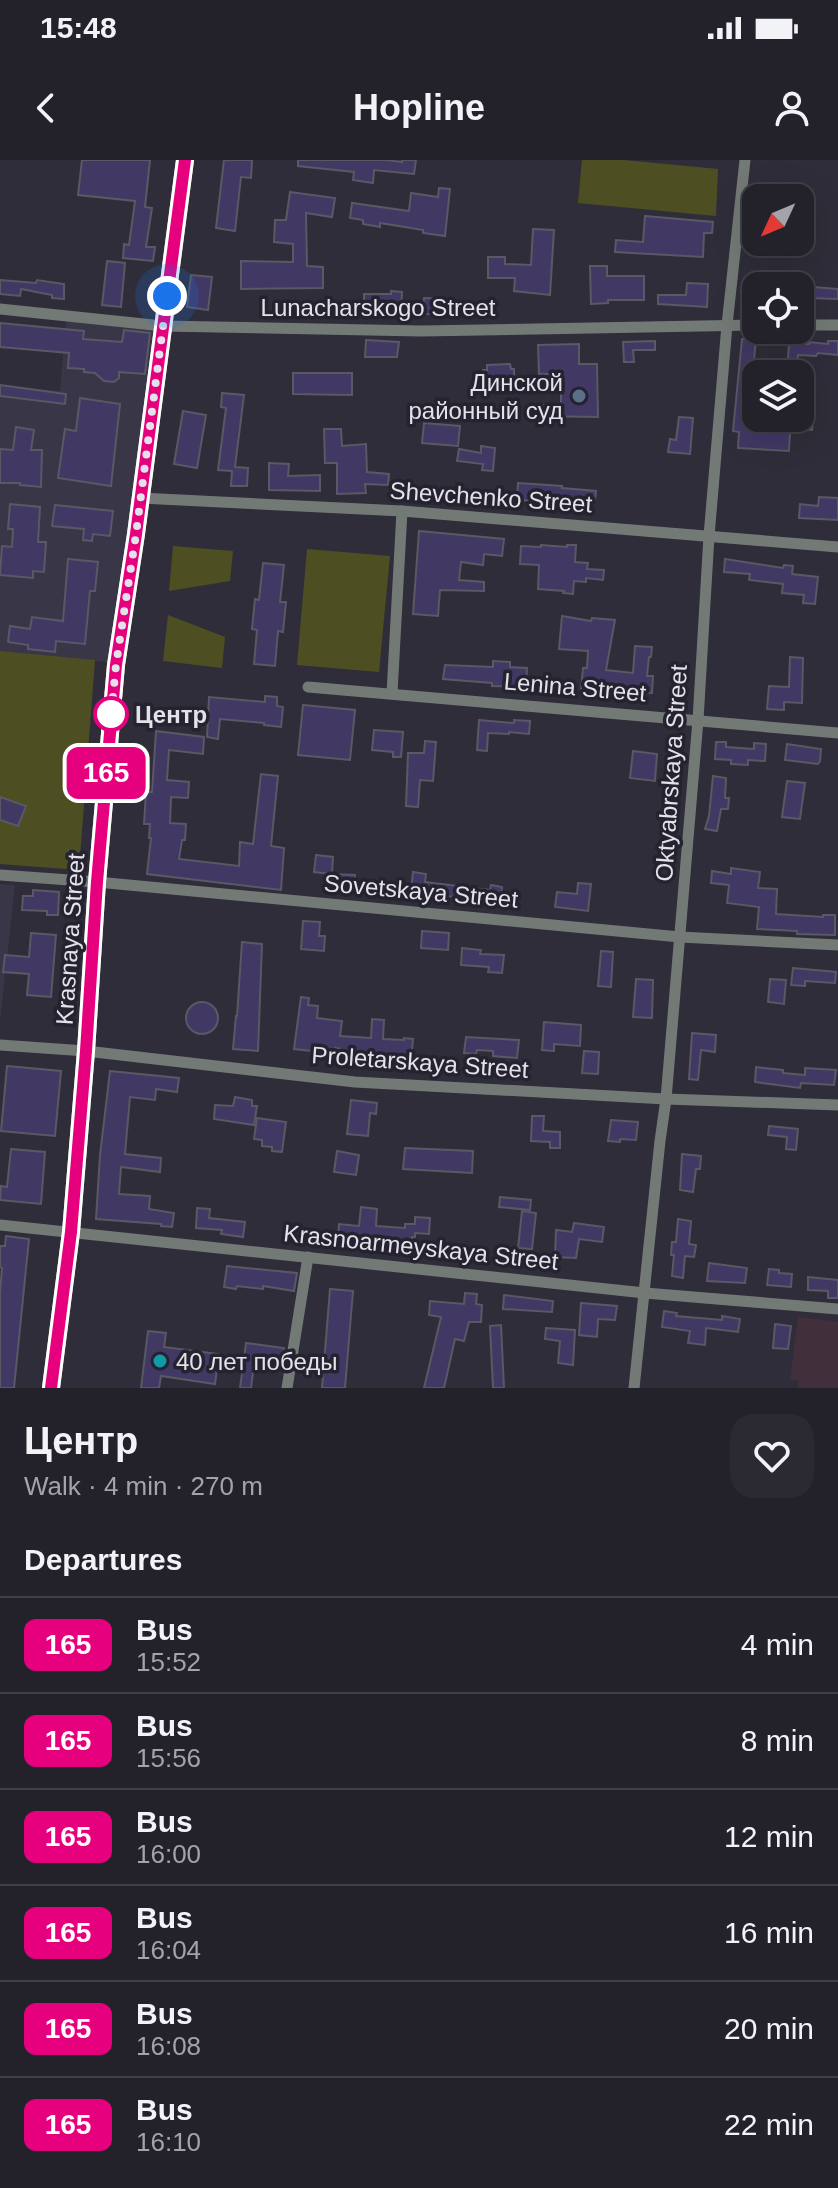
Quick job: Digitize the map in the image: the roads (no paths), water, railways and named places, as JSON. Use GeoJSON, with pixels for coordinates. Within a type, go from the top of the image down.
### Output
{"type":"FeatureCollection","features":[{"type":"Feature","properties":{"kind":"main road","name":"Krasnaya Street"},"geometry":{"type":"LineString","coordinates":[[51,1388],[71,1232],[116,665],[185,160]]}},
{"type":"Feature","properties":{"kind":"street","name":"Oktyabrskaya Street"},"geometry":{"type":"LineString","coordinates":[[634,1388],[666,1099],[698,720],[709,536],[745,160]]}},
{"type":"Feature","properties":{"kind":"street","name":"Lunacharskogo Street"},"geometry":{"type":"LineString","coordinates":[[0,309],[163,326],[421,331],[742,325]]}},
{"type":"Feature","properties":{"kind":"street"},"geometry":{"type":"LineString","coordinates":[[814,325],[838,325]]}},
{"type":"Feature","properties":{"kind":"street","name":"Shevchenko Street"},"geometry":{"type":"LineString","coordinates":[[140,498],[402,511],[838,547]]}},
{"type":"Feature","properties":{"kind":"street"},"geometry":{"type":"LineString","coordinates":[[392,693],[402,511]]}},
{"type":"Feature","properties":{"kind":"street","name":"Lenina Street"},"geometry":{"type":"LineString","coordinates":[[308,687],[838,733]]}},
{"type":"Feature","properties":{"kind":"street","name":"Sovetskaya Street"},"geometry":{"type":"LineString","coordinates":[[0,875],[680,937],[838,945]]}},
{"type":"Feature","properties":{"kind":"street","name":"Proletarskaya Street"},"geometry":{"type":"LineString","coordinates":[[0,1045],[86,1051],[355,1082],[838,1105]]}},
{"type":"Feature","properties":{"kind":"street","name":"Krasnoarmeyskaya Street"},"geometry":{"type":"LineString","coordinates":[[0,1225],[645,1293],[838,1309]]}},
{"type":"Feature","properties":{"kind":"street"},"geometry":{"type":"LineString","coordinates":[[287,1388],[308,1257]]}},
{"type":"Feature","properties":{"kind":"place","name":"Динской районный суд"},"geometry":{"type":"Point","coordinates":[579,396]}},
{"type":"Feature","properties":{"kind":"place","name":"Центр"},"geometry":{"type":"Point","coordinates":[111,714]}},
{"type":"Feature","properties":{"kind":"place","name":"40 лет победы"},"geometry":{"type":"Point","coordinates":[160,1361]}}]}
